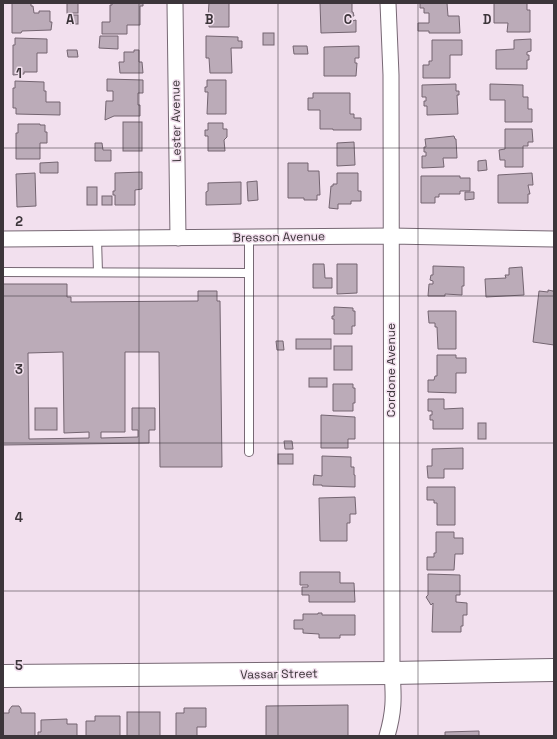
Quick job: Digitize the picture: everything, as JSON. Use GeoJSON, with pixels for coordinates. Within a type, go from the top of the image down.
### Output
{"type":"FeatureCollection","features":[{"type":"Feature","properties":{"kind":"street","name":"Lester Avenue"},"geometry":{"type":"LineString","coordinates":[[175,3],[178,238]]}},
{"type":"Feature","properties":{"kind":"street","name":"Cordone Avenue"},"geometry":{"type":"LineString","coordinates":[[387,736],[392,716],[394,698],[392,673],[391,74],[388,3]]}},
{"type":"Feature","properties":{"kind":"street","name":"Bresson Avenue"},"geometry":{"type":"LineString","coordinates":[[3,239],[391,236],[554,240]]}},
{"type":"Feature","properties":{"kind":"street","name":"Vassar Street"},"geometry":{"type":"LineString","coordinates":[[3,676],[392,673],[554,670]]}},
{"type":"Feature","properties":{"kind":"lane"},"geometry":{"type":"LineString","coordinates":[[249,238],[249,452]]}},
{"type":"Feature","properties":{"kind":"lane"},"geometry":{"type":"LineString","coordinates":[[97,239],[98,272]]}},
{"type":"Feature","properties":{"kind":"lane"},"geometry":{"type":"LineString","coordinates":[[3,272],[249,273]]}},
{"type":"Feature","properties":{"kind":"building"},"geometry":{"type":"Polygon","coordinates":[[[12,3],[31,3],[34,13],[39,13],[39,11],[50,11],[50,22],[52,22],[51,30],[22,31],[21,33],[12,33],[12,3]]]}},
{"type":"Feature","properties":{"kind":"building"},"geometry":{"type":"Polygon","coordinates":[[[67,3],[78,3],[78,13],[67,13],[67,3]]]}},
{"type":"Feature","properties":{"kind":"building"},"geometry":{"type":"Polygon","coordinates":[[[112,3],[143,3],[143,6],[140,6],[140,25],[127,25],[127,34],[102,34],[102,22],[110,22],[110,5],[112,5],[112,3]]]}},
{"type":"Feature","properties":{"kind":"building"},"geometry":{"type":"Polygon","coordinates":[[[209,3],[229,3],[229,27],[209,27],[209,3]]]}},
{"type":"Feature","properties":{"kind":"building"},"geometry":{"type":"Polygon","coordinates":[[[320,3],[352,3],[352,12],[354,16],[352,16],[352,21],[356,20],[356,32],[321,33],[320,3]]]}},
{"type":"Feature","properties":{"kind":"building"},"geometry":{"type":"Polygon","coordinates":[[[420,3],[447,3],[448,16],[459,16],[460,33],[429,33],[429,31],[418,31],[418,23],[429,23],[429,13],[424,13],[424,8],[420,8],[420,3]]]}},
{"type":"Feature","properties":{"kind":"building"},"geometry":{"type":"Polygon","coordinates":[[[494,3],[527,3],[527,10],[530,10],[530,32],[507,32],[508,23],[494,23],[494,3]]]}},
{"type":"Feature","properties":{"kind":"building"},"geometry":{"type":"Polygon","coordinates":[[[71,15],[78,15],[78,24],[71,24],[71,15]]]}},
{"type":"Feature","properties":{"kind":"building"},"geometry":{"type":"Polygon","coordinates":[[[263,33],[274,33],[274,45],[263,45],[263,33]]]}},
{"type":"Feature","properties":{"kind":"building"},"geometry":{"type":"Polygon","coordinates":[[[100,36],[118,36],[118,49],[99,48],[100,36]]]}},
{"type":"Feature","properties":{"kind":"building"},"geometry":{"type":"Polygon","coordinates":[[[206,36],[238,37],[238,41],[242,41],[242,48],[231,48],[232,73],[210,73],[209,58],[206,58],[206,36]]]}},
{"type":"Feature","properties":{"kind":"building"},"geometry":{"type":"Polygon","coordinates":[[[15,38],[47,39],[47,53],[37,53],[37,72],[24,72],[24,74],[13,75],[13,45],[15,45],[15,38]]]}},
{"type":"Feature","properties":{"kind":"building"},"geometry":{"type":"Polygon","coordinates":[[[531,39],[531,51],[527,52],[527,55],[529,55],[529,60],[527,60],[527,69],[496,69],[496,50],[514,49],[514,40],[531,39]]]}},
{"type":"Feature","properties":{"kind":"building"},"geometry":{"type":"Polygon","coordinates":[[[432,40],[462,40],[462,55],[450,55],[450,78],[423,78],[423,65],[429,65],[429,61],[432,61],[432,40]]]}},
{"type":"Feature","properties":{"kind":"building"},"geometry":{"type":"Polygon","coordinates":[[[293,46],[307,46],[308,54],[294,54],[293,46]]]}},
{"type":"Feature","properties":{"kind":"building"},"geometry":{"type":"Polygon","coordinates":[[[359,46],[359,58],[355,58],[355,63],[357,63],[356,76],[324,76],[324,47],[359,46]]]}},
{"type":"Feature","properties":{"kind":"building"},"geometry":{"type":"Polygon","coordinates":[[[67,50],[77,50],[78,57],[68,57],[67,50]]]}},
{"type":"Feature","properties":{"kind":"building"},"geometry":{"type":"Polygon","coordinates":[[[134,50],[139,50],[139,62],[142,62],[143,73],[120,73],[119,62],[124,62],[124,52],[134,52],[134,50]]]}},
{"type":"Feature","properties":{"kind":"building"},"geometry":{"type":"Polygon","coordinates":[[[107,79],[143,80],[143,93],[138,93],[140,116],[114,116],[105,120],[106,101],[113,101],[113,91],[107,91],[107,79]]]}},
{"type":"Feature","properties":{"kind":"building"},"geometry":{"type":"Polygon","coordinates":[[[207,80],[226,80],[226,114],[207,114],[208,92],[205,92],[205,87],[207,87],[207,80]]]}},
{"type":"Feature","properties":{"kind":"building"},"geometry":{"type":"Polygon","coordinates":[[[15,81],[44,82],[46,102],[60,102],[60,115],[16,114],[16,108],[13,108],[13,88],[15,88],[15,81]]]}},
{"type":"Feature","properties":{"kind":"building"},"geometry":{"type":"Polygon","coordinates":[[[456,84],[456,91],[459,91],[459,95],[457,95],[458,114],[427,115],[427,106],[424,106],[426,97],[422,97],[422,85],[456,84]]]}},
{"type":"Feature","properties":{"kind":"building"},"geometry":{"type":"Polygon","coordinates":[[[490,84],[523,85],[523,97],[528,97],[528,109],[532,109],[532,122],[505,122],[505,100],[490,100],[490,84]]]}},
{"type":"Feature","properties":{"kind":"building"},"geometry":{"type":"Polygon","coordinates":[[[313,93],[350,93],[350,114],[354,114],[354,118],[361,118],[361,130],[320,129],[320,110],[308,110],[308,98],[313,98],[313,93]]]}},
{"type":"Feature","properties":{"kind":"building"},"geometry":{"type":"Polygon","coordinates":[[[123,122],[142,122],[142,151],[123,151],[123,122]]]}},
{"type":"Feature","properties":{"kind":"building"},"geometry":{"type":"Polygon","coordinates":[[[208,123],[223,123],[223,129],[227,129],[227,137],[224,140],[225,151],[208,151],[208,136],[205,136],[205,130],[208,130],[208,123]]]}},
{"type":"Feature","properties":{"kind":"building"},"geometry":{"type":"Polygon","coordinates":[[[18,124],[45,125],[45,132],[47,132],[47,143],[40,143],[40,159],[16,159],[16,133],[18,133],[18,124]]]}},
{"type":"Feature","properties":{"kind":"building"},"geometry":{"type":"Polygon","coordinates":[[[505,129],[532,129],[533,142],[528,142],[528,146],[523,146],[523,167],[505,167],[505,160],[500,160],[499,150],[505,149],[505,129]]]}},
{"type":"Feature","properties":{"kind":"building"},"geometry":{"type":"Polygon","coordinates":[[[454,136],[456,139],[457,158],[443,158],[444,167],[422,168],[422,156],[426,156],[426,152],[424,152],[424,147],[426,147],[425,139],[454,136]]]}},
{"type":"Feature","properties":{"kind":"building"},"geometry":{"type":"Polygon","coordinates":[[[354,142],[355,165],[337,166],[337,143],[354,142]]]}},
{"type":"Feature","properties":{"kind":"building"},"geometry":{"type":"Polygon","coordinates":[[[95,143],[102,143],[103,150],[111,150],[111,161],[95,161],[95,143]]]}},
{"type":"Feature","properties":{"kind":"building"},"geometry":{"type":"Polygon","coordinates":[[[486,160],[487,170],[478,171],[478,161],[486,160]]]}},
{"type":"Feature","properties":{"kind":"building"},"geometry":{"type":"Polygon","coordinates":[[[58,162],[58,173],[40,173],[40,163],[58,162]]]}},
{"type":"Feature","properties":{"kind":"building"},"geometry":{"type":"Polygon","coordinates":[[[288,163],[308,163],[308,171],[319,171],[320,195],[317,195],[317,200],[288,198],[288,163]]]}},
{"type":"Feature","properties":{"kind":"building"},"geometry":{"type":"Polygon","coordinates":[[[142,172],[142,189],[135,190],[135,205],[115,205],[115,195],[113,195],[113,191],[115,191],[115,173],[142,172]]]}},
{"type":"Feature","properties":{"kind":"building"},"geometry":{"type":"Polygon","coordinates":[[[35,173],[36,206],[17,207],[16,174],[35,173]]]}},
{"type":"Feature","properties":{"kind":"building"},"geometry":{"type":"Polygon","coordinates":[[[337,173],[358,173],[358,191],[361,191],[361,201],[351,201],[351,204],[338,204],[338,209],[329,208],[331,186],[333,186],[333,184],[337,184],[337,173]]]}},
{"type":"Feature","properties":{"kind":"building"},"geometry":{"type":"Polygon","coordinates":[[[532,173],[533,185],[528,185],[530,194],[528,194],[528,203],[498,203],[498,175],[532,173]]]}},
{"type":"Feature","properties":{"kind":"building"},"geometry":{"type":"Polygon","coordinates":[[[421,176],[460,176],[460,178],[470,178],[470,191],[460,191],[460,194],[439,194],[439,197],[435,197],[435,203],[421,203],[421,176]]]}},
{"type":"Feature","properties":{"kind":"building"},"geometry":{"type":"Polygon","coordinates":[[[257,181],[258,200],[248,201],[247,182],[257,181]]]}},
{"type":"Feature","properties":{"kind":"building"},"geometry":{"type":"Polygon","coordinates":[[[241,182],[241,204],[206,205],[208,183],[241,182]]]}},
{"type":"Feature","properties":{"kind":"building"},"geometry":{"type":"Polygon","coordinates":[[[87,187],[97,187],[97,205],[87,205],[87,187]]]}},
{"type":"Feature","properties":{"kind":"building"},"geometry":{"type":"Polygon","coordinates":[[[465,192],[474,192],[474,199],[465,200],[465,192]]]}},
{"type":"Feature","properties":{"kind":"building"},"geometry":{"type":"Polygon","coordinates":[[[102,196],[112,196],[112,205],[102,205],[102,196]]]}},
{"type":"Feature","properties":{"kind":"building"},"geometry":{"type":"Polygon","coordinates":[[[313,264],[324,264],[325,278],[332,278],[332,288],[313,288],[313,264]]]}},
{"type":"Feature","properties":{"kind":"building"},"geometry":{"type":"Polygon","coordinates":[[[337,264],[357,264],[357,293],[337,294],[337,264]]]}},
{"type":"Feature","properties":{"kind":"building"},"geometry":{"type":"Polygon","coordinates":[[[433,266],[464,267],[464,286],[462,286],[462,295],[445,294],[445,296],[428,296],[429,284],[433,284],[433,281],[430,280],[431,275],[433,275],[433,266]]]}},
{"type":"Feature","properties":{"kind":"building"},"geometry":{"type":"Polygon","coordinates":[[[522,267],[524,295],[486,297],[485,279],[506,278],[505,275],[509,275],[509,268],[522,267]]]}},
{"type":"Feature","properties":{"kind":"building"},"geometry":{"type":"Polygon","coordinates":[[[3,284],[67,284],[67,297],[71,297],[71,302],[198,301],[198,291],[217,291],[217,301],[220,301],[222,467],[160,467],[159,352],[125,352],[125,432],[101,432],[101,438],[138,437],[138,430],[132,430],[132,408],[155,408],[155,430],[149,430],[149,443],[3,445],[3,284]],[[63,352],[28,353],[29,439],[89,438],[89,432],[64,433],[63,352]]]}},
{"type":"Feature","properties":{"kind":"building"},"geometry":{"type":"Polygon","coordinates":[[[548,290],[553,291],[554,293],[554,345],[533,342],[539,291],[548,292],[548,290]]]}},
{"type":"Feature","properties":{"kind":"building"},"geometry":{"type":"Polygon","coordinates":[[[334,307],[353,308],[353,311],[355,311],[355,326],[352,326],[352,334],[334,334],[334,319],[332,319],[332,316],[334,316],[334,307]]]}},
{"type":"Feature","properties":{"kind":"building"},"geometry":{"type":"Polygon","coordinates":[[[428,311],[456,311],[456,349],[438,349],[437,327],[435,327],[435,323],[429,323],[428,311]]]}},
{"type":"Feature","properties":{"kind":"building"},"geometry":{"type":"Polygon","coordinates":[[[296,339],[331,339],[331,349],[296,349],[296,339]]]}},
{"type":"Feature","properties":{"kind":"building"},"geometry":{"type":"Polygon","coordinates":[[[276,341],[283,341],[284,350],[277,350],[276,341]]]}},
{"type":"Feature","properties":{"kind":"building"},"geometry":{"type":"Polygon","coordinates":[[[334,346],[352,346],[352,370],[334,370],[334,346]]]}},
{"type":"Feature","properties":{"kind":"building"},"geometry":{"type":"Polygon","coordinates":[[[437,355],[456,355],[456,358],[466,358],[466,373],[456,373],[456,393],[428,392],[428,380],[434,380],[435,376],[437,376],[437,355]]]}},
{"type":"Feature","properties":{"kind":"building"},"geometry":{"type":"Polygon","coordinates":[[[309,378],[327,378],[327,387],[309,387],[309,378]]]}},
{"type":"Feature","properties":{"kind":"building"},"geometry":{"type":"Polygon","coordinates":[[[333,384],[353,384],[353,388],[355,388],[355,403],[353,403],[353,411],[333,411],[333,384]]]}},
{"type":"Feature","properties":{"kind":"building"},"geometry":{"type":"Polygon","coordinates":[[[428,399],[444,399],[444,409],[463,408],[463,429],[433,429],[433,420],[430,420],[432,411],[428,411],[428,399]]]}},
{"type":"Feature","properties":{"kind":"building"},"geometry":{"type":"Polygon","coordinates":[[[35,408],[57,408],[57,430],[35,430],[35,408]]]}},
{"type":"Feature","properties":{"kind":"building"},"geometry":{"type":"Polygon","coordinates":[[[321,415],[355,417],[355,439],[348,439],[348,448],[321,448],[321,415]]]}},
{"type":"Feature","properties":{"kind":"building"},"geometry":{"type":"Polygon","coordinates":[[[478,423],[486,423],[486,439],[478,439],[478,423]]]}},
{"type":"Feature","properties":{"kind":"building"},"geometry":{"type":"Polygon","coordinates":[[[284,441],[292,441],[293,449],[285,449],[284,441]]]}},
{"type":"Feature","properties":{"kind":"building"},"geometry":{"type":"Polygon","coordinates":[[[463,448],[463,469],[444,469],[444,478],[428,478],[427,466],[432,466],[432,449],[463,448]]]}},
{"type":"Feature","properties":{"kind":"building"},"geometry":{"type":"Polygon","coordinates":[[[278,454],[293,454],[293,464],[278,464],[278,454]]]}},
{"type":"Feature","properties":{"kind":"building"},"geometry":{"type":"Polygon","coordinates":[[[322,456],[351,457],[351,467],[354,467],[355,487],[313,485],[314,475],[322,476],[322,456]]]}},
{"type":"Feature","properties":{"kind":"building"},"geometry":{"type":"Polygon","coordinates":[[[427,487],[455,487],[455,525],[437,525],[437,503],[434,503],[434,500],[427,500],[427,487]]]}},
{"type":"Feature","properties":{"kind":"building"},"geometry":{"type":"Polygon","coordinates":[[[355,497],[356,514],[350,514],[350,523],[347,523],[347,541],[320,541],[319,498],[355,497]]]}},
{"type":"Feature","properties":{"kind":"building"},"geometry":{"type":"Polygon","coordinates":[[[436,532],[454,532],[454,538],[463,538],[463,554],[455,554],[454,570],[427,570],[427,557],[434,557],[434,553],[436,553],[436,532]]]}},
{"type":"Feature","properties":{"kind":"building"},"geometry":{"type":"Polygon","coordinates":[[[300,572],[340,572],[340,583],[354,583],[355,602],[309,602],[309,595],[302,595],[302,587],[308,587],[308,585],[300,585],[300,572]]]}},
{"type":"Feature","properties":{"kind":"building"},"geometry":{"type":"Polygon","coordinates":[[[428,574],[460,575],[460,595],[456,595],[456,602],[467,603],[467,615],[463,615],[463,626],[461,626],[461,632],[432,632],[433,603],[431,605],[426,597],[428,595],[428,574]]]}},
{"type":"Feature","properties":{"kind":"building"},"geometry":{"type":"Polygon","coordinates":[[[322,613],[322,615],[355,615],[355,635],[340,635],[340,638],[319,638],[319,634],[303,633],[303,629],[294,629],[294,620],[303,620],[303,614],[322,613]]]}},
{"type":"Feature","properties":{"kind":"building"},"geometry":{"type":"Polygon","coordinates":[[[348,705],[348,736],[266,736],[266,706],[348,705]]]}},
{"type":"Feature","properties":{"kind":"building"},"geometry":{"type":"Polygon","coordinates":[[[12,706],[19,706],[21,713],[35,713],[35,736],[3,736],[3,713],[9,713],[12,706]]]}},
{"type":"Feature","properties":{"kind":"building"},"geometry":{"type":"Polygon","coordinates":[[[184,708],[206,708],[206,727],[197,727],[197,736],[176,736],[176,713],[184,713],[184,708]]]}},
{"type":"Feature","properties":{"kind":"building"},"geometry":{"type":"Polygon","coordinates":[[[127,712],[160,712],[160,736],[127,736],[127,712]]]}},
{"type":"Feature","properties":{"kind":"building"},"geometry":{"type":"Polygon","coordinates":[[[95,716],[120,716],[120,736],[86,736],[86,721],[95,721],[95,716]]]}},
{"type":"Feature","properties":{"kind":"building"},"geometry":{"type":"Polygon","coordinates":[[[67,719],[67,724],[77,724],[77,736],[38,736],[38,732],[41,732],[41,720],[67,719]]]}},
{"type":"Feature","properties":{"kind":"building"},"geometry":{"type":"Polygon","coordinates":[[[479,731],[479,736],[445,736],[445,732],[479,731]]]}}]}
